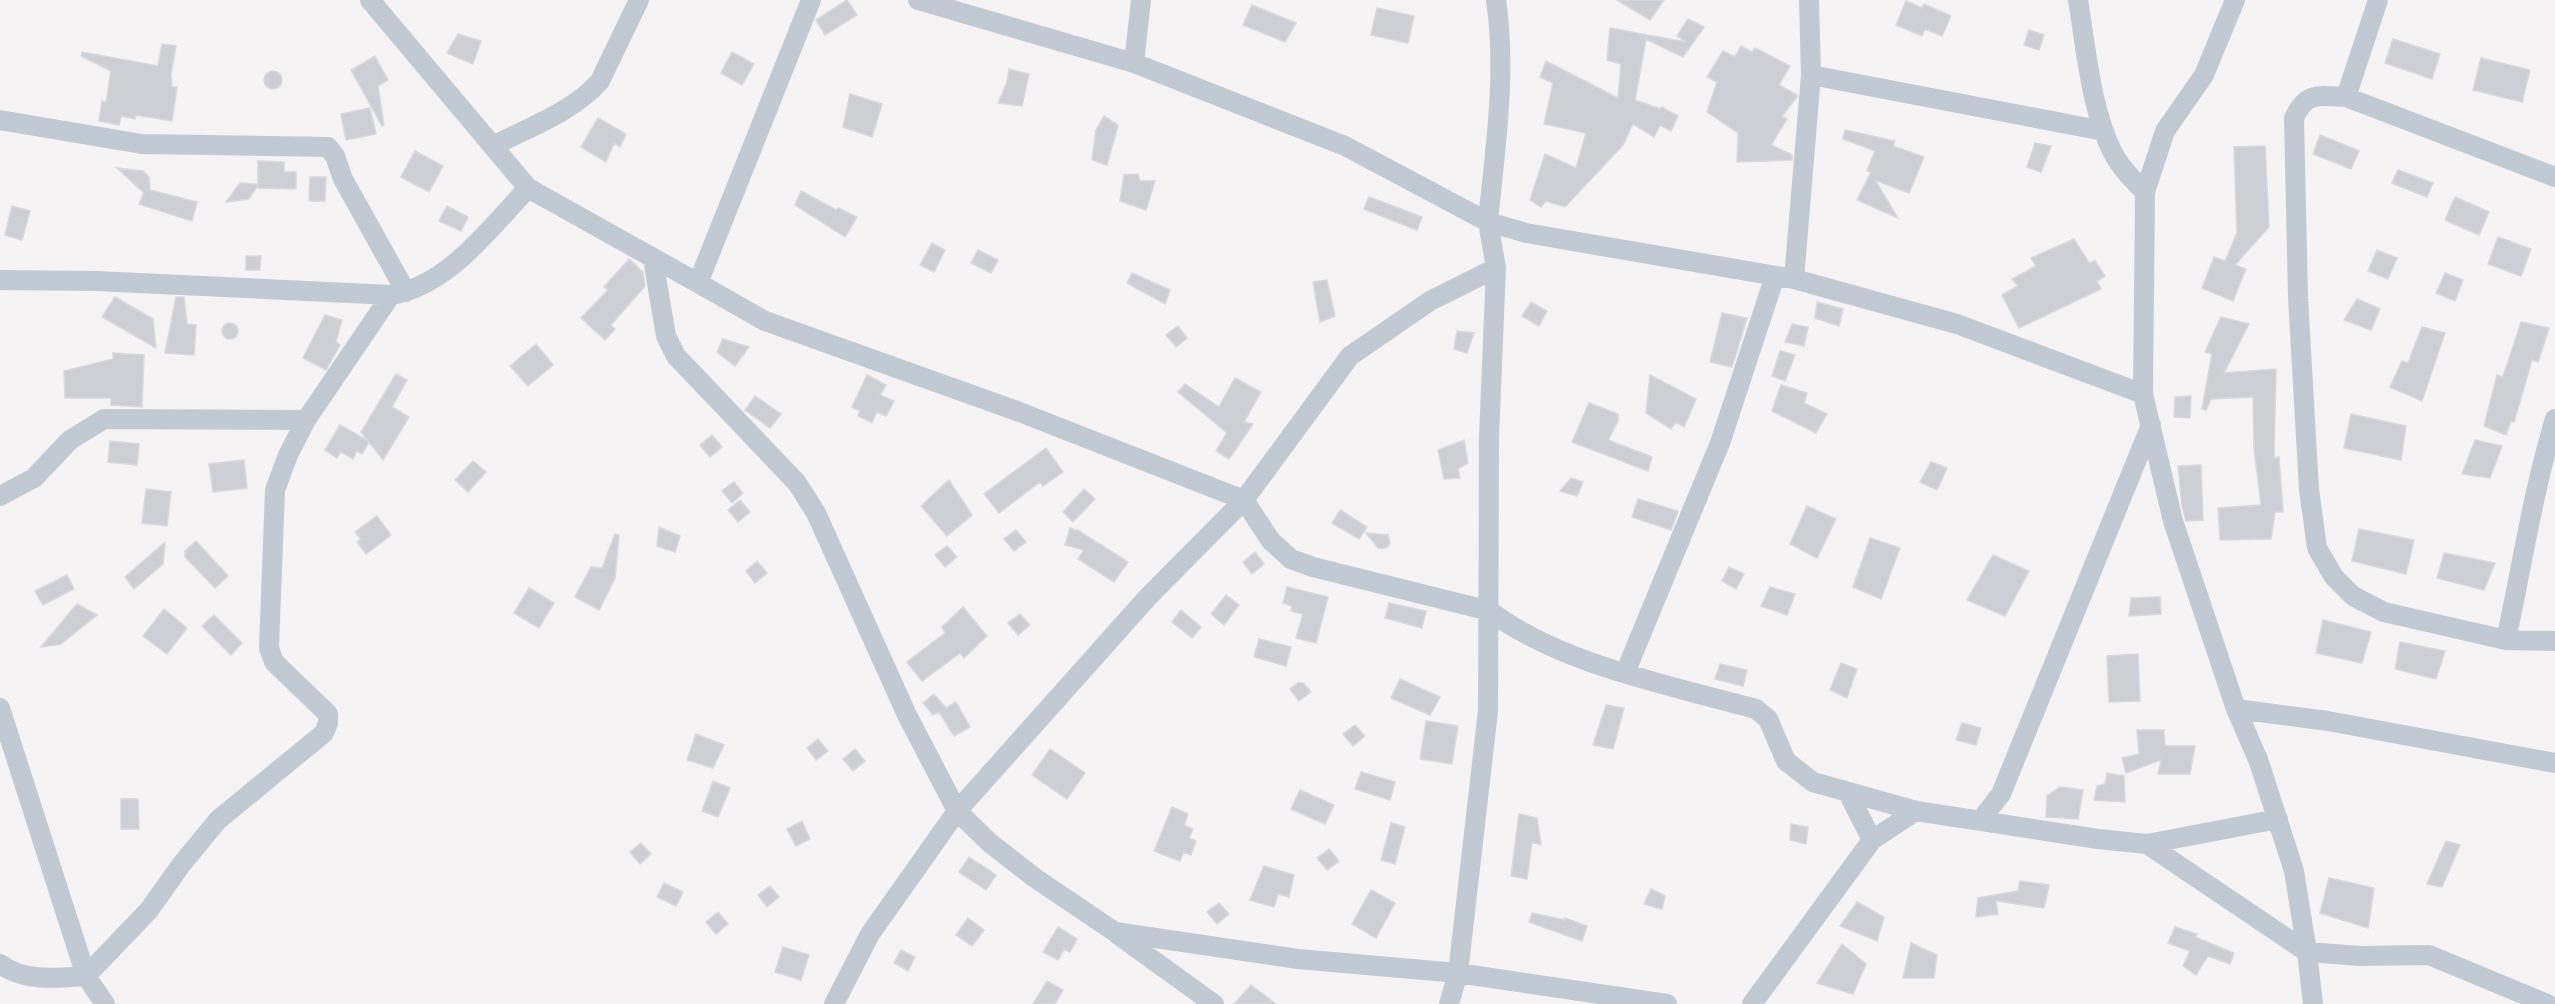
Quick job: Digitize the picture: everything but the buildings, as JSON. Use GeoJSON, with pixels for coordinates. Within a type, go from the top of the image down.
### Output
{"type":"FeatureCollection","features":[{"type":"Feature","properties":{"kind":"street"},"geometry":{"type":"LineString","coordinates":[[370,0],[528,188],[765,321],[1017,411],[1244,500],[1271,541],[1292,559],[1313,567],[1490,611],[1513,629],[1540,643],[1625,673],[1756,709],[1768,719],[1786,761],[1813,782],[1916,811],[2098,839],[2147,844],[2278,819]]}},
{"type":"Feature","properties":{"kind":"street"},"geometry":{"type":"LineString","coordinates":[[493,146],[577,102],[590,92],[600,81],[639,0]]}},
{"type":"Feature","properties":{"kind":"street"},"geometry":{"type":"LineString","coordinates":[[698,283],[811,0]]}},
{"type":"Feature","properties":{"kind":"street"},"geometry":{"type":"LineString","coordinates":[[918,0],[1134,63],[1345,146],[1488,222],[1526,233],[1785,277],[1957,324],[2144,394]]}},
{"type":"Feature","properties":{"kind":"street"},"geometry":{"type":"LineString","coordinates":[[1134,63],[1141,0]]}},
{"type":"Feature","properties":{"kind":"street"},"geometry":{"type":"LineString","coordinates":[[1449,1004],[1458,972],[1488,711],[1489,436],[1496,268],[1488,222],[1502,78],[1501,33],[1496,0]]}},
{"type":"Feature","properties":{"kind":"street"},"geometry":{"type":"LineString","coordinates":[[1625,673],[1720,443],[1785,277],[1811,75],[1809,0]]}},
{"type":"Feature","properties":{"kind":"street"},"geometry":{"type":"LineString","coordinates":[[2078,0],[2094,90],[2104,131],[2113,153],[2127,173],[2145,192]]}},
{"type":"Feature","properties":{"kind":"street"},"geometry":{"type":"LineString","coordinates":[[2235,0],[2204,75],[2165,131],[2145,192],[2144,394],[2173,521],[2236,709],[2259,762],[2294,871],[2313,1004]]}},
{"type":"Feature","properties":{"kind":"street"},"geometry":{"type":"LineString","coordinates":[[2346,97],[2378,0]]}},
{"type":"Feature","properties":{"kind":"street"},"geometry":{"type":"LineString","coordinates":[[1811,75],[2104,131]]}},
{"type":"Feature","properties":{"kind":"street"},"geometry":{"type":"LineString","coordinates":[[2555,177],[2346,97],[2314,96],[2301,103],[2294,118],[2298,310],[2309,489],[2317,548],[2334,577],[2353,596],[2384,612],[2506,640],[2555,641]]}},
{"type":"Feature","properties":{"kind":"street"},"geometry":{"type":"LineString","coordinates":[[0,120],[142,144],[328,147],[335,156],[343,179],[399,294]]}},
{"type":"Feature","properties":{"kind":"street"},"geometry":{"type":"LineString","coordinates":[[0,280],[96,281],[399,294],[441,275],[528,188]]}},
{"type":"Feature","properties":{"kind":"street"},"geometry":{"type":"LineString","coordinates":[[653,259],[666,336],[676,356],[797,483],[816,513],[907,715],[957,811],[990,843],[1035,878],[1115,932],[1214,1004]]}},
{"type":"Feature","properties":{"kind":"street"},"geometry":{"type":"LineString","coordinates":[[834,1004],[870,934],[957,811],[1147,598],[1244,500],[1350,356],[1430,301],[1496,268]]}},
{"type":"Feature","properties":{"kind":"street"},"geometry":{"type":"LineString","coordinates":[[0,964],[11,972],[48,979],[86,976],[149,910],[181,865],[218,820],[324,732],[328,723],[328,714],[274,662],[268,633],[275,490],[288,455],[306,420],[399,294]]}},
{"type":"Feature","properties":{"kind":"street"},"geometry":{"type":"LineString","coordinates":[[0,496],[34,478],[70,440],[104,419],[306,420]]}},
{"type":"Feature","properties":{"kind":"street"},"geometry":{"type":"LineString","coordinates":[[2506,640],[2524,560],[2533,502],[2555,419]]}},
{"type":"Feature","properties":{"kind":"street"},"geometry":{"type":"LineString","coordinates":[[1981,820],[2001,794],[2151,425]]}},
{"type":"Feature","properties":{"kind":"street"},"geometry":{"type":"LineString","coordinates":[[0,708],[86,976],[105,1004]]}},
{"type":"Feature","properties":{"kind":"street"},"geometry":{"type":"LineString","coordinates":[[2236,709],[2328,721],[2555,763]]}},
{"type":"Feature","properties":{"kind":"street"},"geometry":{"type":"LineString","coordinates":[[1848,793],[1872,840]]}},
{"type":"Feature","properties":{"kind":"street"},"geometry":{"type":"LineString","coordinates":[[1752,1004],[1872,840],[1916,811]]}},
{"type":"Feature","properties":{"kind":"street"},"geometry":{"type":"LineString","coordinates":[[2147,844],[2307,952],[2361,956],[2429,955],[2547,1004]]}},
{"type":"Feature","properties":{"kind":"street"},"geometry":{"type":"LineString","coordinates":[[1115,932],[1298,959],[1458,972],[1667,1004]]}}]}
